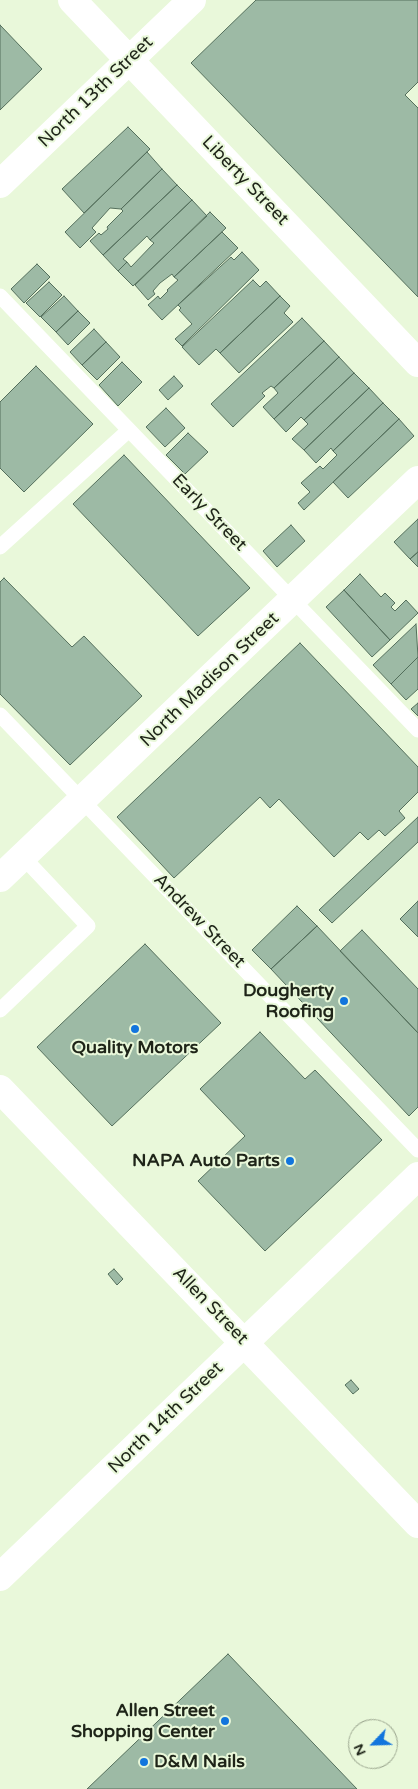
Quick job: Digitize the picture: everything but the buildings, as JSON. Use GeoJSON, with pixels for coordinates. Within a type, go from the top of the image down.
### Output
{"type":"FeatureCollection","features":[{"type":"Feature","properties":{"kind":"street","name":"Liberty Street"},"geometry":{"type":"LineString","coordinates":[[72,0],[418,363]]}},
{"type":"Feature","properties":{"kind":"street","name":"North 13th Street"},"geometry":{"type":"LineString","coordinates":[[0,184],[192,0]]}},
{"type":"Feature","properties":{"kind":"street","name":"North Madison Street"},"geometry":{"type":"LineString","coordinates":[[0,878],[418,480]]}},
{"type":"Feature","properties":{"kind":"street","name":"Allen Street"},"geometry":{"type":"LineString","coordinates":[[0,1089],[418,1524]]}},
{"type":"Feature","properties":{"kind":"street","name":"North 14th Street"},"geometry":{"type":"LineString","coordinates":[[0,1577],[418,1176]]}},
{"type":"Feature","properties":{"kind":"lane","name":"Early Street"},"geometry":{"type":"LineString","coordinates":[[0,296],[418,730]]}},
{"type":"Feature","properties":{"kind":"lane"},"geometry":{"type":"LineString","coordinates":[[0,547],[128,430]]}},
{"type":"Feature","properties":{"kind":"lane","name":"Andrew Street"},"geometry":{"type":"LineString","coordinates":[[0,715],[418,1150]]}},
{"type":"Feature","properties":{"kind":"lane"},"geometry":{"type":"LineString","coordinates":[[0,1010],[88,926],[23,857]]}},
{"type":"Feature","properties":{"kind":"place","name":"Dougherty Roofing"},"geometry":{"type":"Point","coordinates":[344,1001]}},
{"type":"Feature","properties":{"kind":"place","name":"Quality Motors"},"geometry":{"type":"Point","coordinates":[135,1029]}},
{"type":"Feature","properties":{"kind":"place","name":"NAPA Auto Parts"},"geometry":{"type":"Point","coordinates":[290,1161]}},
{"type":"Feature","properties":{"kind":"place","name":"Allen Street Shopping Center"},"geometry":{"type":"Point","coordinates":[225,1721]}},
{"type":"Feature","properties":{"kind":"place","name":"D&M Nails"},"geometry":{"type":"Point","coordinates":[144,1762]}}]}
